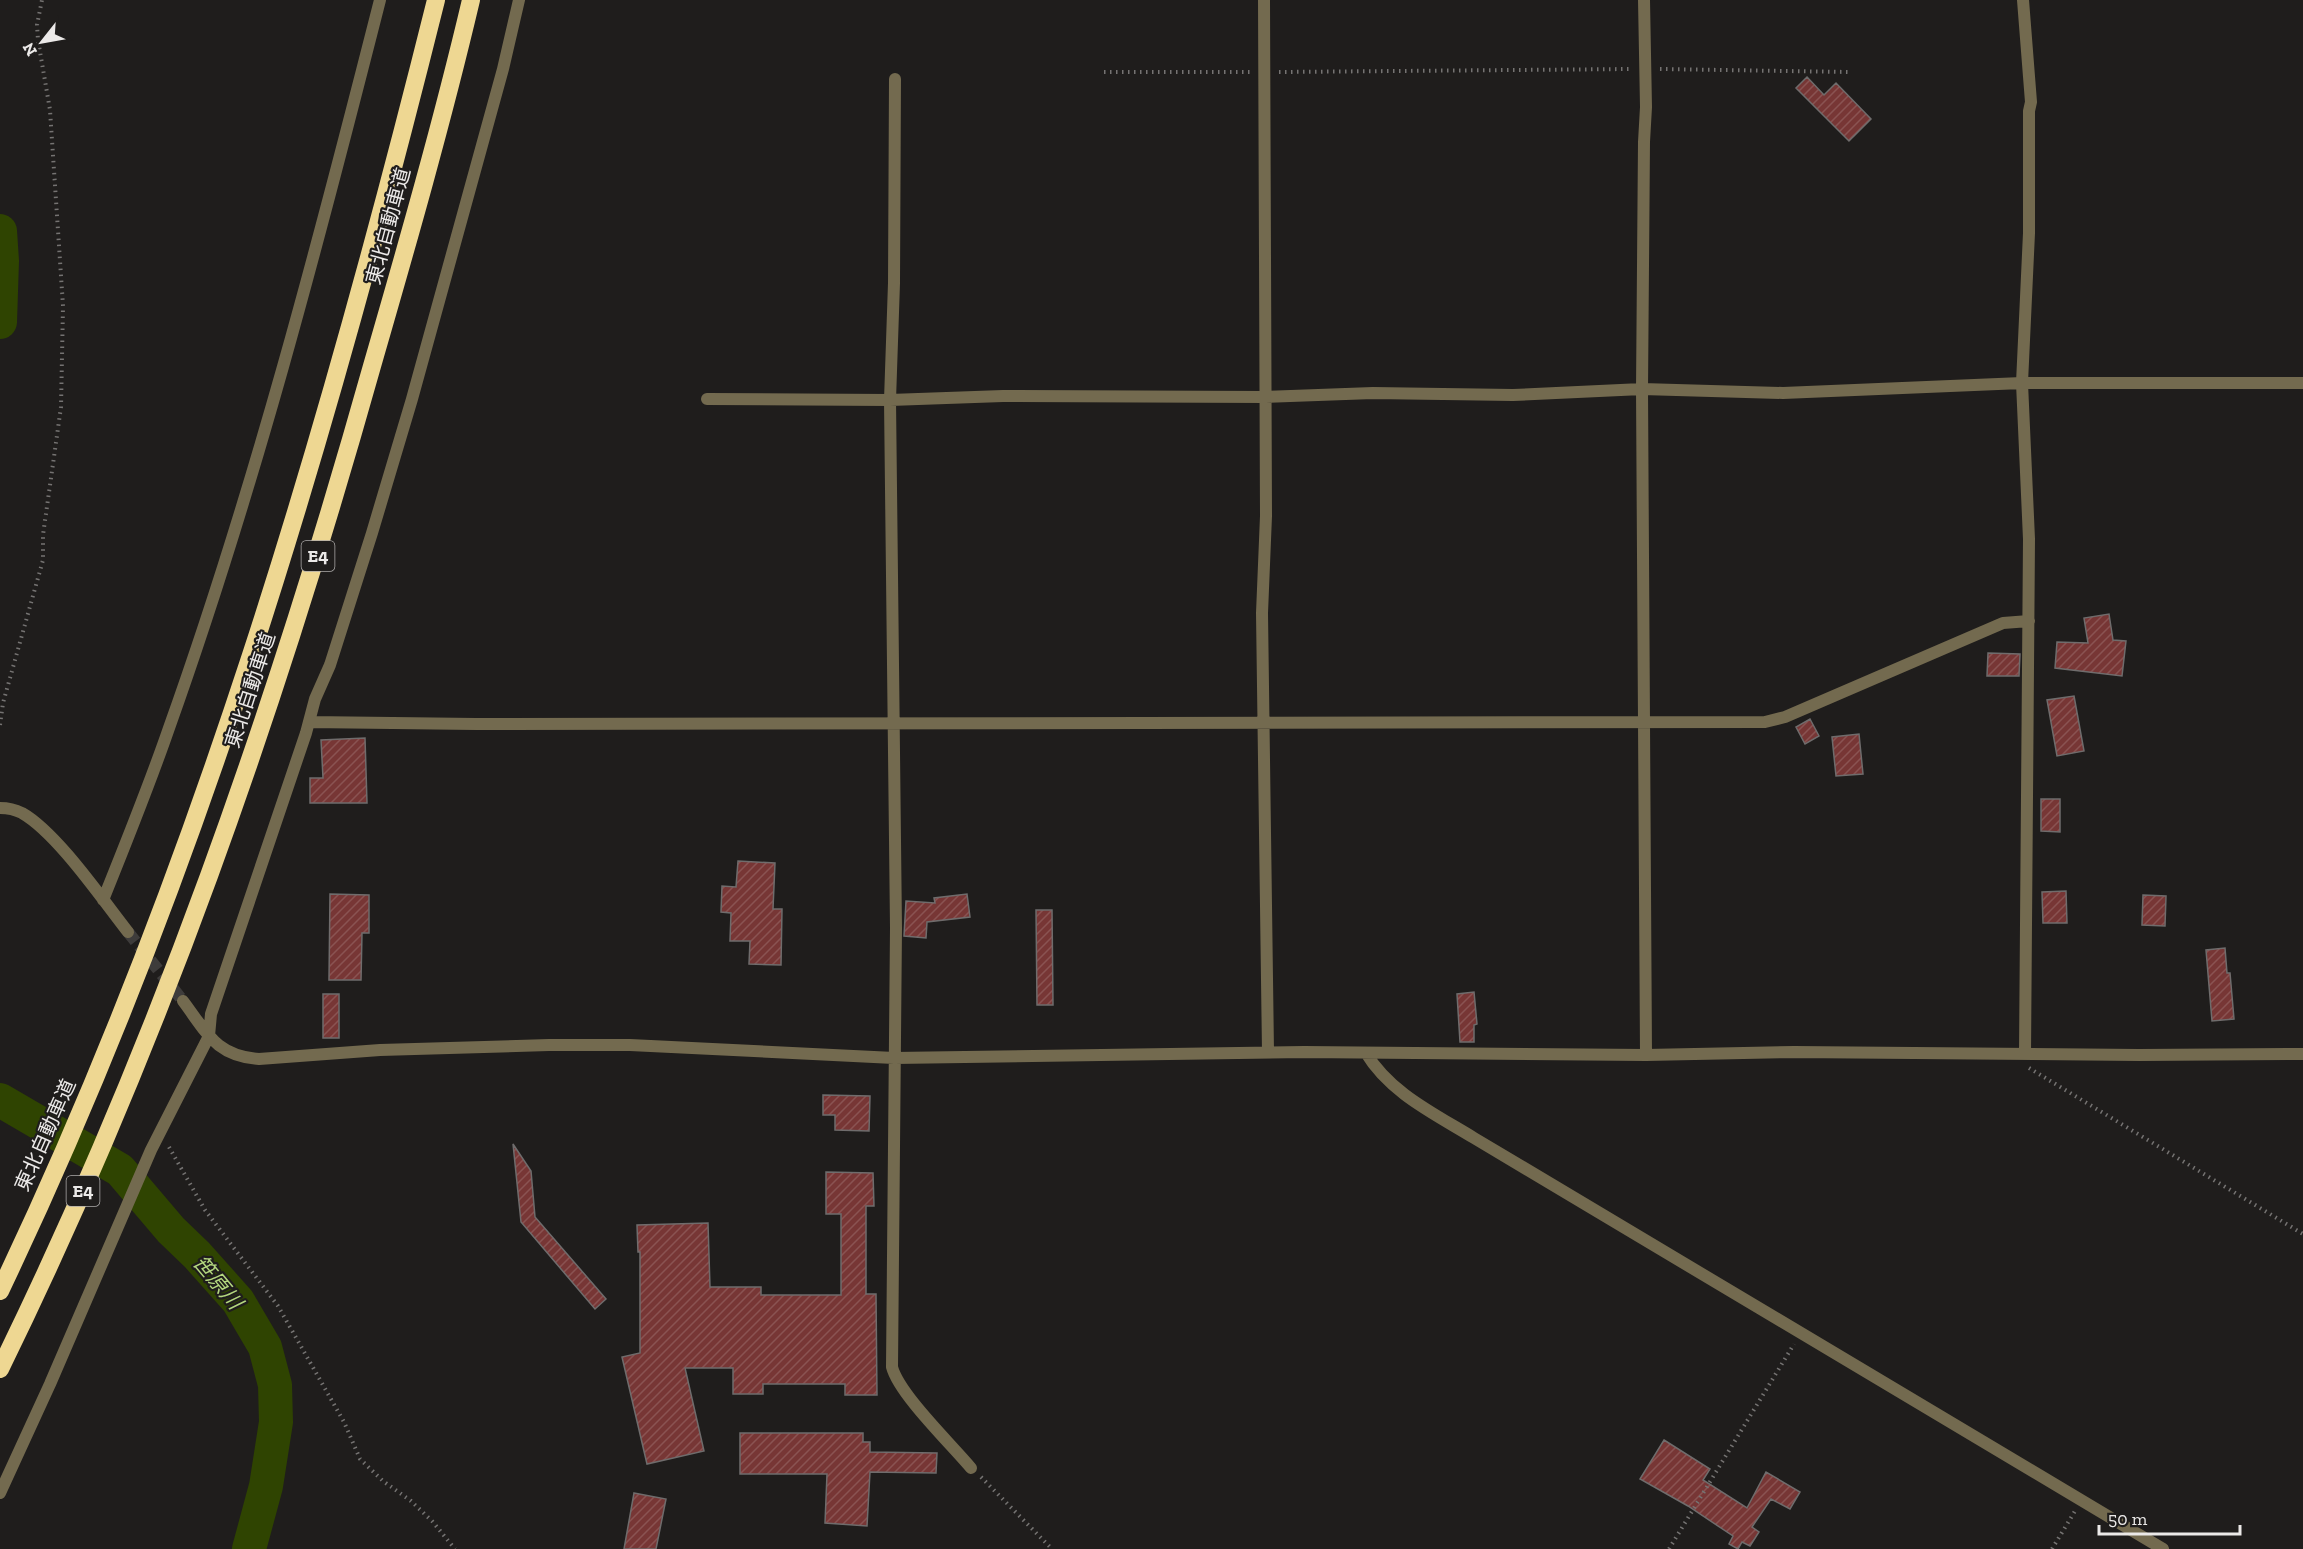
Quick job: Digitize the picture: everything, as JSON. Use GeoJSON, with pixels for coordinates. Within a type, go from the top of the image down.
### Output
{"type":"FeatureCollection","features":[{"type":"Feature","properties":{"kind":"highway","name":"東北自動車道"},"geometry":{"type":"LineString","coordinates":[[0,1291],[104,1058],[190,837],[278,576],[369,261],[436,0]]}},
{"type":"Feature","properties":{"kind":"highway","name":"東北自動車道"},"geometry":{"type":"LineString","coordinates":[[0,1369],[42,1285],[124,1098],[226,831],[310,581],[407,243],[471,0]]}},
{"type":"Feature","properties":{"kind":"street"},"geometry":{"type":"LineString","coordinates":[[103,900],[170,725],[244,500],[280,377],[380,0]]}},
{"type":"Feature","properties":{"kind":"street"},"geometry":{"type":"LineString","coordinates":[[0,1493],[50,1384],[151,1150],[209,1036],[211,1014],[315,699],[330,665],[412,399],[503,69],[519,0]]}},
{"type":"Feature","properties":{"kind":"street"},"geometry":{"type":"LineString","coordinates":[[1264,0],[1266,397],[1263,722],[1268,1052]]}},
{"type":"Feature","properties":{"kind":"street"},"geometry":{"type":"LineString","coordinates":[[1644,0],[1646,69],[1642,389],[1646,1055]]}},
{"type":"Feature","properties":{"kind":"street"},"geometry":{"type":"LineString","coordinates":[[2023,0],[2031,102],[2029,111],[2029,232],[2022,382],[2029,539],[2025,1054]]}},
{"type":"Feature","properties":{"kind":"street"},"geometry":{"type":"LineString","coordinates":[[895,80],[894,283],[890,400],[896,928],[892,1367],[894,1377],[904,1391],[971,1468]]}},
{"type":"Feature","properties":{"kind":"street"},"geometry":{"type":"LineString","coordinates":[[707,399],[890,400],[1004,396],[1266,397],[1373,393],[1513,395],[1642,389],[1783,393],[2022,382],[2303,383]]}},
{"type":"Feature","properties":{"kind":"street"},"geometry":{"type":"LineString","coordinates":[[309,722],[476,724],[1774,721],[1995,626],[2015,621],[2029,621]]}},
{"type":"Feature","properties":{"kind":"street"},"geometry":{"type":"LineString","coordinates":[[0,808],[21,812],[64,851],[128,932]]}},
{"type":"Feature","properties":{"kind":"street"},"geometry":{"type":"LineString","coordinates":[[183,1001],[209,1036],[228,1053],[241,1058],[259,1059],[380,1050],[549,1045],[630,1045],[894,1058],[1268,1052],[1646,1055],[1794,1052],[2303,1054]]}},
{"type":"Feature","properties":{"kind":"street"},"geometry":{"type":"LineString","coordinates":[[1366,1053],[1378,1071],[1402,1093],[2163,1549]]}},
{"type":"Feature","properties":{"kind":"path"},"geometry":{"type":"LineString","coordinates":[[0,725],[3,703],[43,560],[43,535],[60,408],[63,306],[50,110],[38,40],[37,25],[42,0]]}},
{"type":"Feature","properties":{"kind":"path"},"geometry":{"type":"LineString","coordinates":[[1104,72],[1646,69],[1848,72]]}},
{"type":"Feature","properties":{"kind":"path"},"geometry":{"type":"LineString","coordinates":[[2025,1054],[2025,1062],[2034,1073],[2303,1234]]}},
{"type":"Feature","properties":{"kind":"path"},"geometry":{"type":"LineString","coordinates":[[158,1136],[166,1143],[205,1210],[278,1306],[344,1422],[360,1459],[383,1481],[411,1501],[432,1521],[455,1549]]}},
{"type":"Feature","properties":{"kind":"path"},"geometry":{"type":"LineString","coordinates":[[1669,1549],[1801,1333]]}},
{"type":"Feature","properties":{"kind":"path"},"geometry":{"type":"LineString","coordinates":[[971,1468],[1052,1549]]}},
{"type":"Feature","properties":{"kind":"path"},"geometry":{"type":"LineString","coordinates":[[2052,1549],[2081,1500]]}},
{"type":"Feature","properties":{"kind":"building"},"geometry":{"type":"Polygon","coordinates":[[[1807,77],[1824,95],[1836,83],[1871,119],[1849,141],[1796,88],[1807,77]]]}},
{"type":"Feature","properties":{"kind":"building"},"geometry":{"type":"Polygon","coordinates":[[[2109,614],[2113,640],[2126,641],[2122,676],[2055,668],[2057,642],[2088,643],[2084,618],[2109,614]]]}},
{"type":"Feature","properties":{"kind":"building"},"geometry":{"type":"Polygon","coordinates":[[[1988,653],[2020,654],[2019,676],[1987,676],[1988,653]]]}},
{"type":"Feature","properties":{"kind":"building"},"geometry":{"type":"Polygon","coordinates":[[[2074,696],[2084,751],[2057,756],[2047,700],[2074,696]]]}},
{"type":"Feature","properties":{"kind":"building"},"geometry":{"type":"Polygon","coordinates":[[[1810,719],[1819,736],[1805,744],[1796,727],[1810,719]]]}},
{"type":"Feature","properties":{"kind":"building"},"geometry":{"type":"Polygon","coordinates":[[[1859,734],[1863,774],[1836,776],[1832,737],[1859,734]]]}},
{"type":"Feature","properties":{"kind":"building"},"geometry":{"type":"Polygon","coordinates":[[[365,738],[367,803],[310,803],[310,778],[323,778],[321,740],[365,738]]]}},
{"type":"Feature","properties":{"kind":"building"},"geometry":{"type":"Polygon","coordinates":[[[2041,799],[2060,799],[2060,832],[2041,831],[2041,799]]]}},
{"type":"Feature","properties":{"kind":"building"},"geometry":{"type":"Polygon","coordinates":[[[738,861],[775,863],[773,909],[782,909],[781,965],[749,964],[750,941],[730,941],[731,913],[721,912],[722,886],[736,887],[738,861]]]}},
{"type":"Feature","properties":{"kind":"building"},"geometry":{"type":"Polygon","coordinates":[[[2066,891],[2067,923],[2043,923],[2042,892],[2066,891]]]}},
{"type":"Feature","properties":{"kind":"building"},"geometry":{"type":"Polygon","coordinates":[[[330,894],[369,895],[369,933],[362,933],[361,980],[329,980],[330,894]]]}},
{"type":"Feature","properties":{"kind":"building"},"geometry":{"type":"Polygon","coordinates":[[[967,894],[970,917],[927,922],[926,938],[904,936],[906,901],[935,903],[934,898],[967,894]]]}},
{"type":"Feature","properties":{"kind":"building"},"geometry":{"type":"Polygon","coordinates":[[[2143,895],[2166,896],[2165,926],[2142,925],[2143,895]]]}},
{"type":"Feature","properties":{"kind":"building"},"geometry":{"type":"Polygon","coordinates":[[[1036,910],[1052,910],[1053,1005],[1037,1005],[1036,910]]]}},
{"type":"Feature","properties":{"kind":"building"},"geometry":{"type":"Polygon","coordinates":[[[2225,948],[2227,973],[2230,973],[2234,1019],[2212,1021],[2206,950],[2225,948]]]}},
{"type":"Feature","properties":{"kind":"building"},"geometry":{"type":"Polygon","coordinates":[[[1474,992],[1477,1024],[1474,1025],[1474,1042],[1460,1042],[1457,994],[1474,992]]]}},
{"type":"Feature","properties":{"kind":"building"},"geometry":{"type":"Polygon","coordinates":[[[323,994],[339,994],[339,1038],[323,1038],[323,994]]]}},
{"type":"Feature","properties":{"kind":"building"},"geometry":{"type":"Polygon","coordinates":[[[823,1095],[870,1096],[869,1131],[835,1130],[835,1115],[823,1115],[823,1095]]]}},
{"type":"Feature","properties":{"kind":"building"},"geometry":{"type":"Polygon","coordinates":[[[513,1144],[531,1171],[535,1217],[606,1299],[595,1309],[521,1222],[513,1144]]]}},
{"type":"Feature","properties":{"kind":"building"},"geometry":{"type":"Polygon","coordinates":[[[826,1172],[873,1173],[874,1206],[866,1206],[866,1294],[876,1294],[877,1395],[845,1395],[845,1384],[763,1384],[763,1394],[733,1394],[733,1368],[685,1368],[704,1451],[647,1464],[622,1357],[640,1353],[640,1252],[638,1252],[637,1225],[708,1223],[710,1287],[761,1287],[761,1295],[841,1295],[841,1214],[826,1214],[826,1172]]]}},
{"type":"Feature","properties":{"kind":"building"},"geometry":{"type":"Polygon","coordinates":[[[740,1433],[863,1433],[863,1442],[870,1442],[870,1452],[937,1453],[936,1473],[870,1472],[867,1526],[825,1523],[827,1474],[740,1474],[740,1433]]]}},
{"type":"Feature","properties":{"kind":"building"},"geometry":{"type":"Polygon","coordinates":[[[1664,1440],[1710,1469],[1703,1480],[1747,1508],[1766,1472],[1800,1492],[1790,1509],[1771,1499],[1752,1527],[1759,1532],[1750,1546],[1742,1542],[1738,1549],[1729,1544],[1733,1536],[1688,1506],[1640,1479],[1664,1440]]]}},
{"type":"Feature","properties":{"kind":"building"},"geometry":{"type":"Polygon","coordinates":[[[634,1493],[666,1499],[656,1549],[624,1549],[634,1493]]]}},
{"type":"Feature","properties":{"kind":"waterway","name":"笹原川"},"geometry":{"type":"LineString","coordinates":[[0,231],[2,261],[0,322]]}},
{"type":"Feature","properties":{"kind":"waterway","name":"笹原川"},"geometry":{"type":"LineString","coordinates":[[0,1100],[120,1170],[171,1230],[238,1301],[265,1347],[275,1385],[276,1422],[266,1486],[249,1549]]}},
{"type":"Feature","properties":{"kind":"tunnel"},"geometry":{"type":"LineString","coordinates":[[128,932],[183,1001]]}}]}
